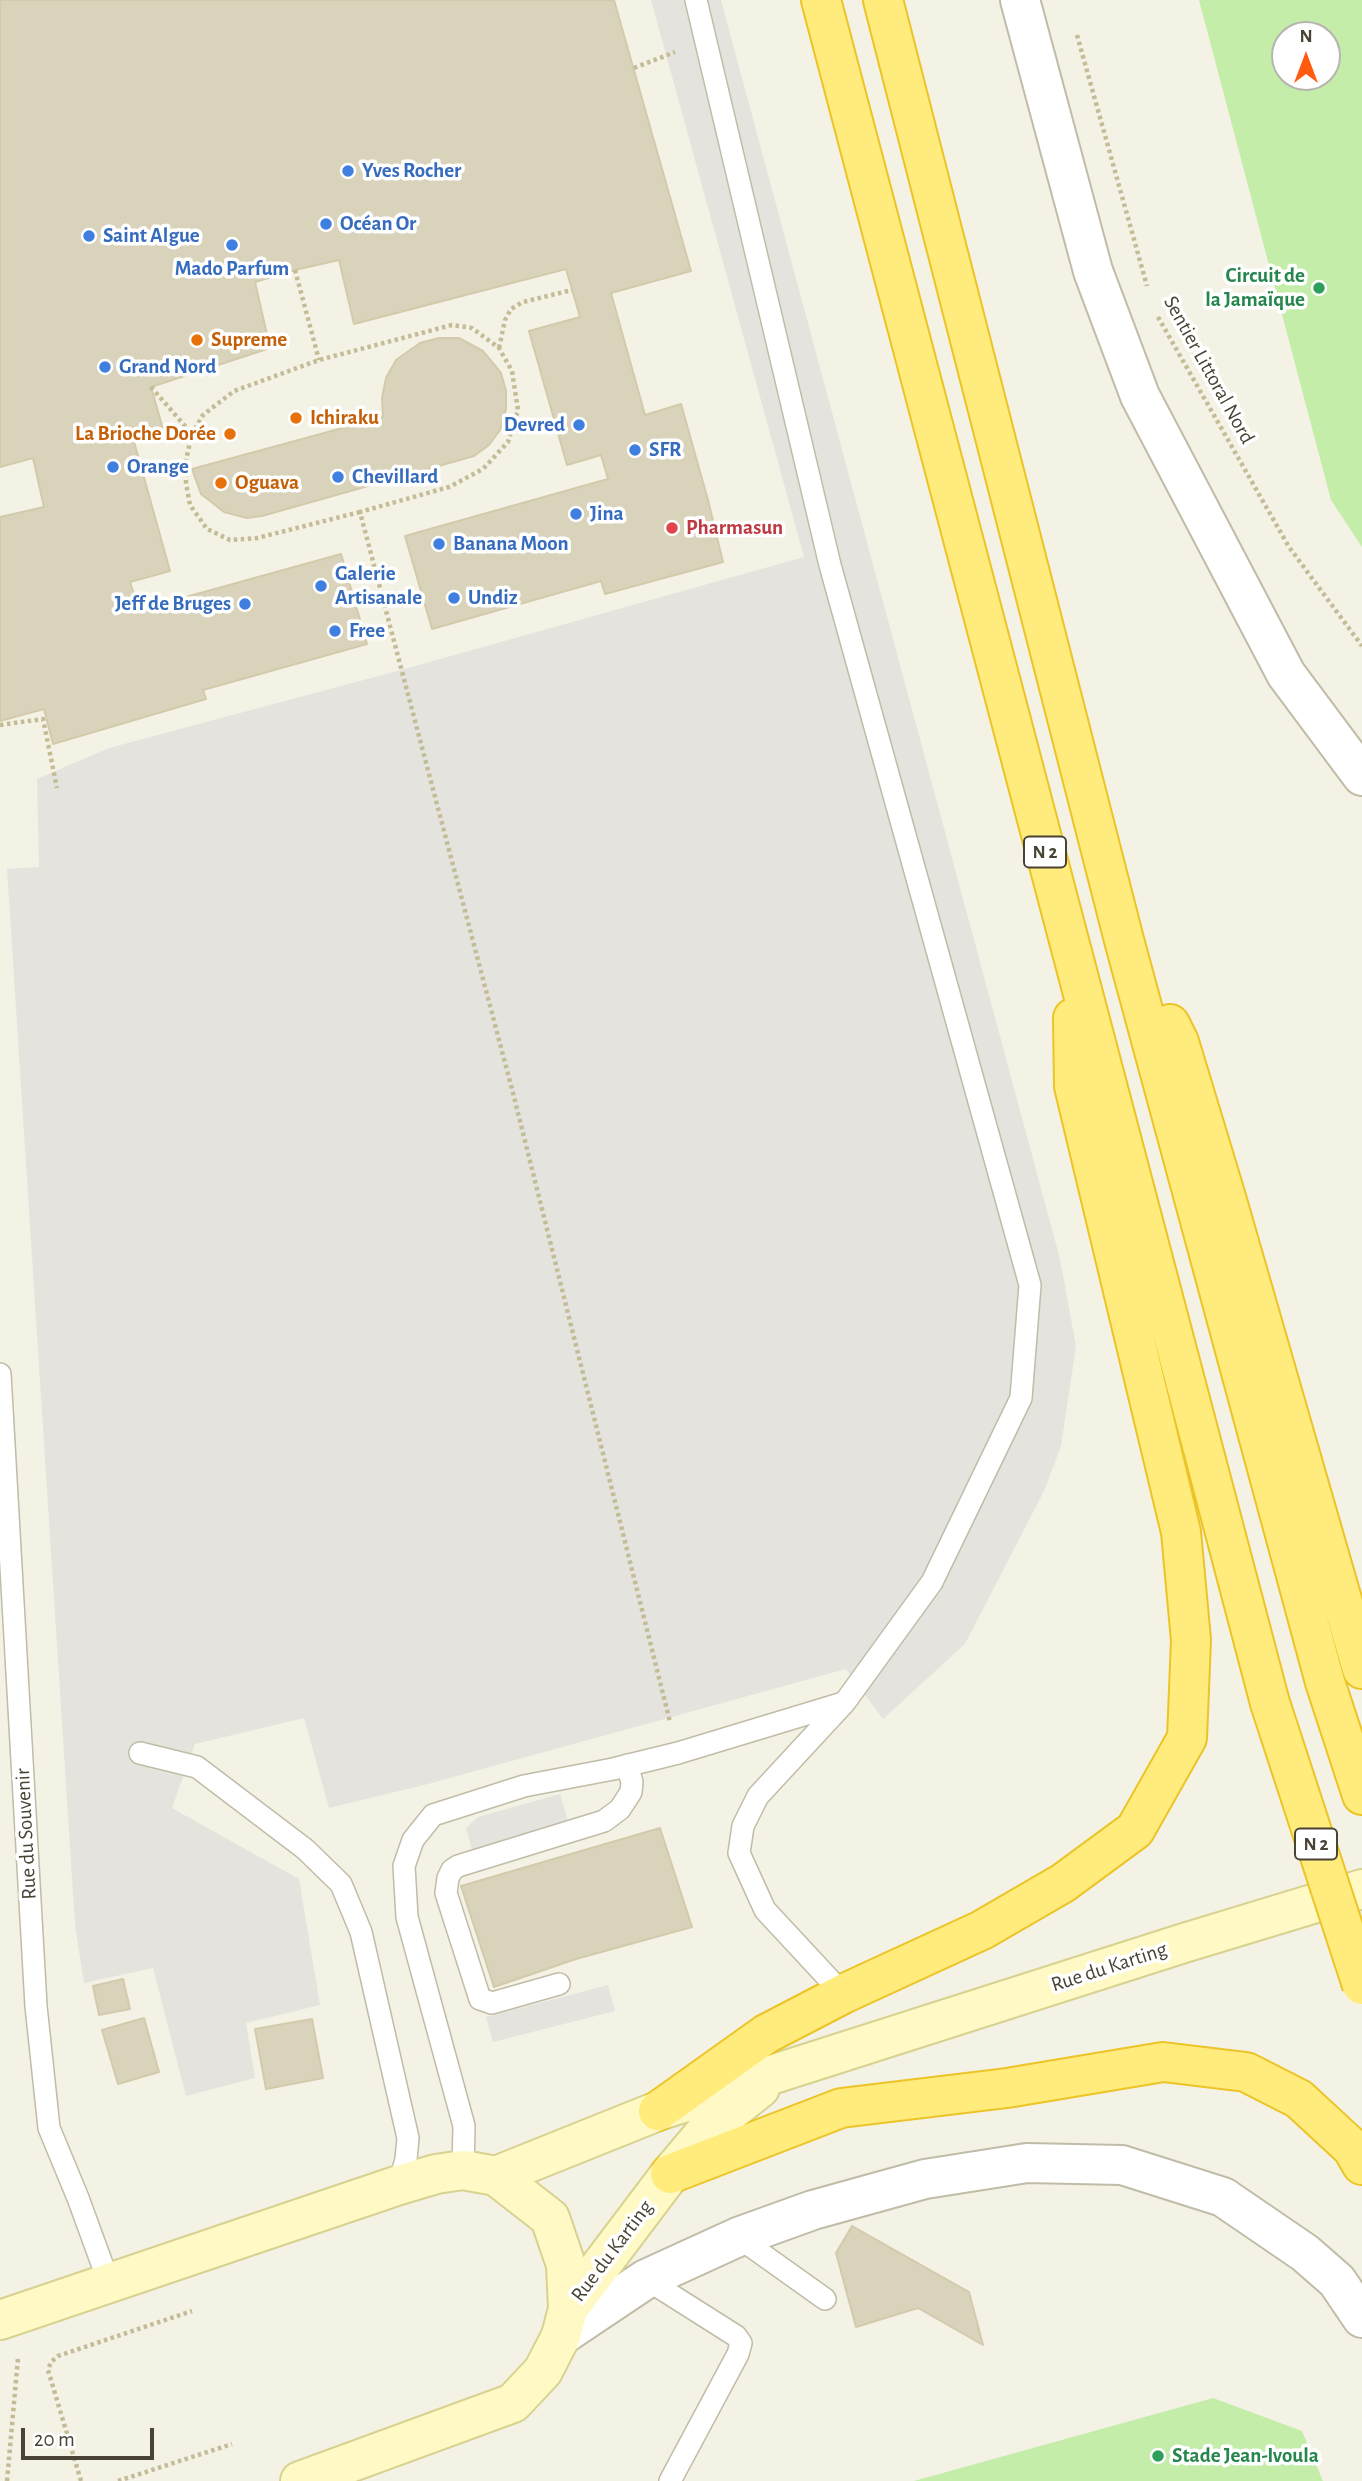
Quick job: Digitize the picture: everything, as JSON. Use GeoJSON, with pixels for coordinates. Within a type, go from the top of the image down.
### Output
{"type":"FeatureCollection","features":[{"type":"Feature","properties":{"kind":"highway","name":"N 2"},"geometry":{"type":"LineString","coordinates":[[821,0],[1270,1703],[1362,1985]]}},
{"type":"Feature","properties":{"kind":"highway","name":"N 2"},"geometry":{"type":"LineString","coordinates":[[883,0],[1125,940],[1325,1682],[1362,1796]]}},
{"type":"Feature","properties":{"kind":"highway"},"geometry":{"type":"LineString","coordinates":[[1125,940],[1179,1042],[1362,1669]]}},
{"type":"Feature","properties":{"kind":"highway"},"geometry":{"type":"LineString","coordinates":[[658,2111],[766,2034],[843,1994],[982,1930],[1063,1883],[1135,1830],[1187,1738],[1191,1640],[1181,1532],[1074,1086],[1072,957]]}},
{"type":"Feature","properties":{"kind":"highway"},"geometry":{"type":"LineString","coordinates":[[670,2174],[841,2108],[1007,2088],[1163,2062],[1246,2072],[1299,2099],[1352,2148],[1362,2165]]}},
{"type":"Feature","properties":{"kind":"main road","name":"Rue du Karting"},"geometry":{"type":"LineString","coordinates":[[11,2316],[399,2185],[436,2174],[479,2173],[658,2111],[1184,1942],[1362,1889]]}},
{"type":"Feature","properties":{"kind":"main road","name":"Rue du Karting"},"geometry":{"type":"LineString","coordinates":[[300,2481],[513,2403],[543,2371],[565,2323],[670,2174],[707,2130],[778,2074]]}},
{"type":"Feature","properties":{"kind":"main road"},"geometry":{"type":"LineString","coordinates":[[479,2173],[550,2218],[566,2265],[565,2323]]}},
{"type":"Feature","properties":{"kind":"street"},"geometry":{"type":"LineString","coordinates":[[1020,0],[1093,271],[1140,396],[1286,674],[1362,776]]}},
{"type":"Feature","properties":{"kind":"street"},"geometry":{"type":"LineString","coordinates":[[565,2323],[646,2278],[738,2237],[813,2210],[925,2179],[1027,2163],[1122,2165],[1223,2197],[1305,2253],[1337,2281],[1362,2318]]}},
{"type":"Feature","properties":{"kind":"lane"},"geometry":{"type":"LineString","coordinates":[[696,0],[830,565],[1030,1285],[1021,1398],[932,1582],[845,1702],[758,1796],[743,1826],[739,1853],[765,1910],[843,1994]]}},
{"type":"Feature","properties":{"kind":"lane","name":"Rue du Souvenir"},"geometry":{"type":"LineString","coordinates":[[0,1374],[36,2006],[49,2128],[109,2283]]}},
{"type":"Feature","properties":{"kind":"lane"},"geometry":{"type":"LineString","coordinates":[[479,2173],[407,1917],[404,1866],[413,1840],[433,1815],[524,1786],[678,1753],[845,1702]]}},
{"type":"Feature","properties":{"kind":"lane"},"geometry":{"type":"LineString","coordinates":[[140,1753],[197,1767],[305,1849],[341,1884],[361,1932],[408,2138],[399,2185]]}},
{"type":"Feature","properties":{"kind":"lane"},"geometry":{"type":"LineString","coordinates":[[559,1984],[492,2003],[480,1999],[446,1893],[447,1878],[458,1866],[604,1821],[620,1809],[631,1792],[628,1765]]}},
{"type":"Feature","properties":{"kind":"lane"},"geometry":{"type":"LineString","coordinates":[[738,2237],[825,2299]]}},
{"type":"Feature","properties":{"kind":"lane"},"geometry":{"type":"LineString","coordinates":[[646,2278],[736,2336],[741,2343],[738,2354],[670,2481]]}},
{"type":"Feature","properties":{"kind":"path","name":"Sentier Littoral Nord"},"geometry":{"type":"LineString","coordinates":[[1074,27],[1149,293]]}},
{"type":"Feature","properties":{"kind":"path"},"geometry":{"type":"LineString","coordinates":[[634,68],[681,50]]}},
{"type":"Feature","properties":{"kind":"path"},"geometry":{"type":"LineString","coordinates":[[295,270],[319,360]]}},
{"type":"Feature","properties":{"kind":"path"},"geometry":{"type":"LineString","coordinates":[[499,348],[505,320],[511,309],[523,302],[572,290]]}},
{"type":"Feature","properties":{"kind":"path","name":"Sentier Littoral Nord"},"geometry":{"type":"LineString","coordinates":[[1153,307],[1289,547],[1362,646]]}},
{"type":"Feature","properties":{"kind":"path"},"geometry":{"type":"LineString","coordinates":[[452,325],[472,328],[499,348],[512,371],[518,410],[508,442],[483,469],[449,487],[257,538],[230,540],[207,529],[190,506],[186,460],[192,434],[203,415],[234,391],[319,360],[452,325]]}},
{"type":"Feature","properties":{"kind":"path"},"geometry":{"type":"LineString","coordinates":[[151,387],[192,434]]}},
{"type":"Feature","properties":{"kind":"path"},"geometry":{"type":"LineString","coordinates":[[360,512],[513,1093],[678,1753]]}},
{"type":"Feature","properties":{"kind":"path"},"geometry":{"type":"LineString","coordinates":[[0,724],[43,719],[57,788]]}},
{"type":"Feature","properties":{"kind":"path"},"geometry":{"type":"LineString","coordinates":[[81,2481],[48,2370],[51,2362],[58,2356],[192,2311]]}},
{"type":"Feature","properties":{"kind":"path"},"geometry":{"type":"LineString","coordinates":[[7,2481],[11,2316]]}},
{"type":"Feature","properties":{"kind":"path"},"geometry":{"type":"LineString","coordinates":[[118,2481],[232,2444]]}},
{"type":"Feature","properties":{"kind":"green space","name":"Circuit de la Jamaïque"},"geometry":{"type":"Polygon","coordinates":[[[1199,0],[1362,0],[1362,547],[1331,500],[1199,0]]]}},
{"type":"Feature","properties":{"kind":"green space","name":"Stade Jean-Ivoula"},"geometry":{"type":"Polygon","coordinates":[[[1213,2398],[1302,2431],[1323,2481],[914,2481],[1213,2398]]]}},
{"type":"Feature","properties":{"kind":"shaded area"},"geometry":{"type":"Polygon","coordinates":[[[651,0],[721,0],[1060,1259],[1076,1346],[1061,1446],[1044,1491],[965,1644],[883,1719],[846,1669],[428,1784],[329,1808],[304,1718],[195,1744],[172,1808],[299,1879],[320,2005],[246,2023],[255,2078],[186,2096],[153,1968],[84,1983],[75,1925],[7,869],[39,867],[37,779],[109,748],[401,670],[804,557],[651,0]]]}},
{"type":"Feature","properties":{"kind":"shaded area"},"geometry":{"type":"Polygon","coordinates":[[[560,1794],[570,1827],[474,1856],[466,1828],[478,1817],[560,1794]]]}},
{"type":"Feature","properties":{"kind":"shaded area"},"geometry":{"type":"Polygon","coordinates":[[[608,1985],[615,2011],[493,2042],[486,2017],[608,1985]]]}},
{"type":"Feature","properties":{"kind":"building","name":"Grand Nord"},"geometry":{"type":"Polygon","coordinates":[[[0,0],[614,0],[691,271],[611,293],[645,415],[681,404],[723,562],[605,594],[601,581],[432,629],[405,536],[608,479],[601,455],[567,465],[529,331],[580,317],[566,269],[354,324],[339,260],[255,282],[270,348],[151,387],[163,429],[133,438],[170,571],[130,582],[139,610],[341,554],[367,644],[203,690],[206,699],[53,744],[44,709],[0,721],[0,517],[44,507],[33,458],[0,467],[0,0]]]}},
{"type":"Feature","properties":{"kind":"building"},"geometry":{"type":"Polygon","coordinates":[[[439,338],[459,338],[483,351],[501,373],[506,391],[506,409],[500,430],[489,445],[474,456],[262,516],[247,518],[224,512],[201,494],[192,469],[383,417],[382,398],[386,378],[396,360],[420,343],[439,338]]]}},
{"type":"Feature","properties":{"kind":"building"},"geometry":{"type":"Polygon","coordinates":[[[660,1828],[692,1927],[576,1959],[494,1987],[461,1886],[660,1828]]]}},
{"type":"Feature","properties":{"kind":"building"},"geometry":{"type":"Polygon","coordinates":[[[123,1979],[130,2009],[99,2015],[93,1986],[123,1979]]]}},
{"type":"Feature","properties":{"kind":"building"},"geometry":{"type":"Polygon","coordinates":[[[144,2018],[159,2072],[118,2084],[102,2030],[144,2018]]]}},
{"type":"Feature","properties":{"kind":"building"},"geometry":{"type":"Polygon","coordinates":[[[312,2019],[323,2078],[266,2089],[255,2029],[312,2019]]]}},
{"type":"Feature","properties":{"kind":"building"},"geometry":{"type":"Polygon","coordinates":[[[852,2226],[969,2292],[983,2345],[918,2308],[856,2327],[836,2253],[852,2226]]]}},
{"type":"Feature","properties":{"kind":"place","name":"Yves Rocher"},"geometry":{"type":"Point","coordinates":[348,171]}},
{"type":"Feature","properties":{"kind":"place","name":"Océan Or"},"geometry":{"type":"Point","coordinates":[326,224]}},
{"type":"Feature","properties":{"kind":"place","name":"Saint Algue"},"geometry":{"type":"Point","coordinates":[89,236]}},
{"type":"Feature","properties":{"kind":"place","name":"Mado Parfum"},"geometry":{"type":"Point","coordinates":[232,245]}},
{"type":"Feature","properties":{"kind":"place","name":"Circuit de la Jamaïque"},"geometry":{"type":"Point","coordinates":[1319,288]}},
{"type":"Feature","properties":{"kind":"place","name":"Supreme"},"geometry":{"type":"Point","coordinates":[197,340]}},
{"type":"Feature","properties":{"kind":"place","name":"Grand Nord"},"geometry":{"type":"Point","coordinates":[105,367]}},
{"type":"Feature","properties":{"kind":"place","name":"Ichiraku"},"geometry":{"type":"Point","coordinates":[296,418]}},
{"type":"Feature","properties":{"kind":"place","name":"Devred"},"geometry":{"type":"Point","coordinates":[579,425]}},
{"type":"Feature","properties":{"kind":"place","name":"La Brioche Dorée"},"geometry":{"type":"Point","coordinates":[230,434]}},
{"type":"Feature","properties":{"kind":"place","name":"SFR"},"geometry":{"type":"Point","coordinates":[635,450]}},
{"type":"Feature","properties":{"kind":"place","name":"Orange"},"geometry":{"type":"Point","coordinates":[113,467]}},
{"type":"Feature","properties":{"kind":"place","name":"Chevillard"},"geometry":{"type":"Point","coordinates":[338,477]}},
{"type":"Feature","properties":{"kind":"place","name":"Oguava"},"geometry":{"type":"Point","coordinates":[221,483]}},
{"type":"Feature","properties":{"kind":"place","name":"Jina"},"geometry":{"type":"Point","coordinates":[576,514]}},
{"type":"Feature","properties":{"kind":"place","name":"Pharmasun"},"geometry":{"type":"Point","coordinates":[672,528]}},
{"type":"Feature","properties":{"kind":"place","name":"Banana Moon"},"geometry":{"type":"Point","coordinates":[439,544]}},
{"type":"Feature","properties":{"kind":"place","name":"Galerie Artisanale"},"geometry":{"type":"Point","coordinates":[321,586]}},
{"type":"Feature","properties":{"kind":"place","name":"Undiz"},"geometry":{"type":"Point","coordinates":[454,598]}},
{"type":"Feature","properties":{"kind":"place","name":"Jeff de Bruges"},"geometry":{"type":"Point","coordinates":[245,604]}},
{"type":"Feature","properties":{"kind":"place","name":"Free"},"geometry":{"type":"Point","coordinates":[335,631]}},
{"type":"Feature","properties":{"kind":"place","name":"Stade Jean-Ivoula"},"geometry":{"type":"Point","coordinates":[1158,2456]}}]}
